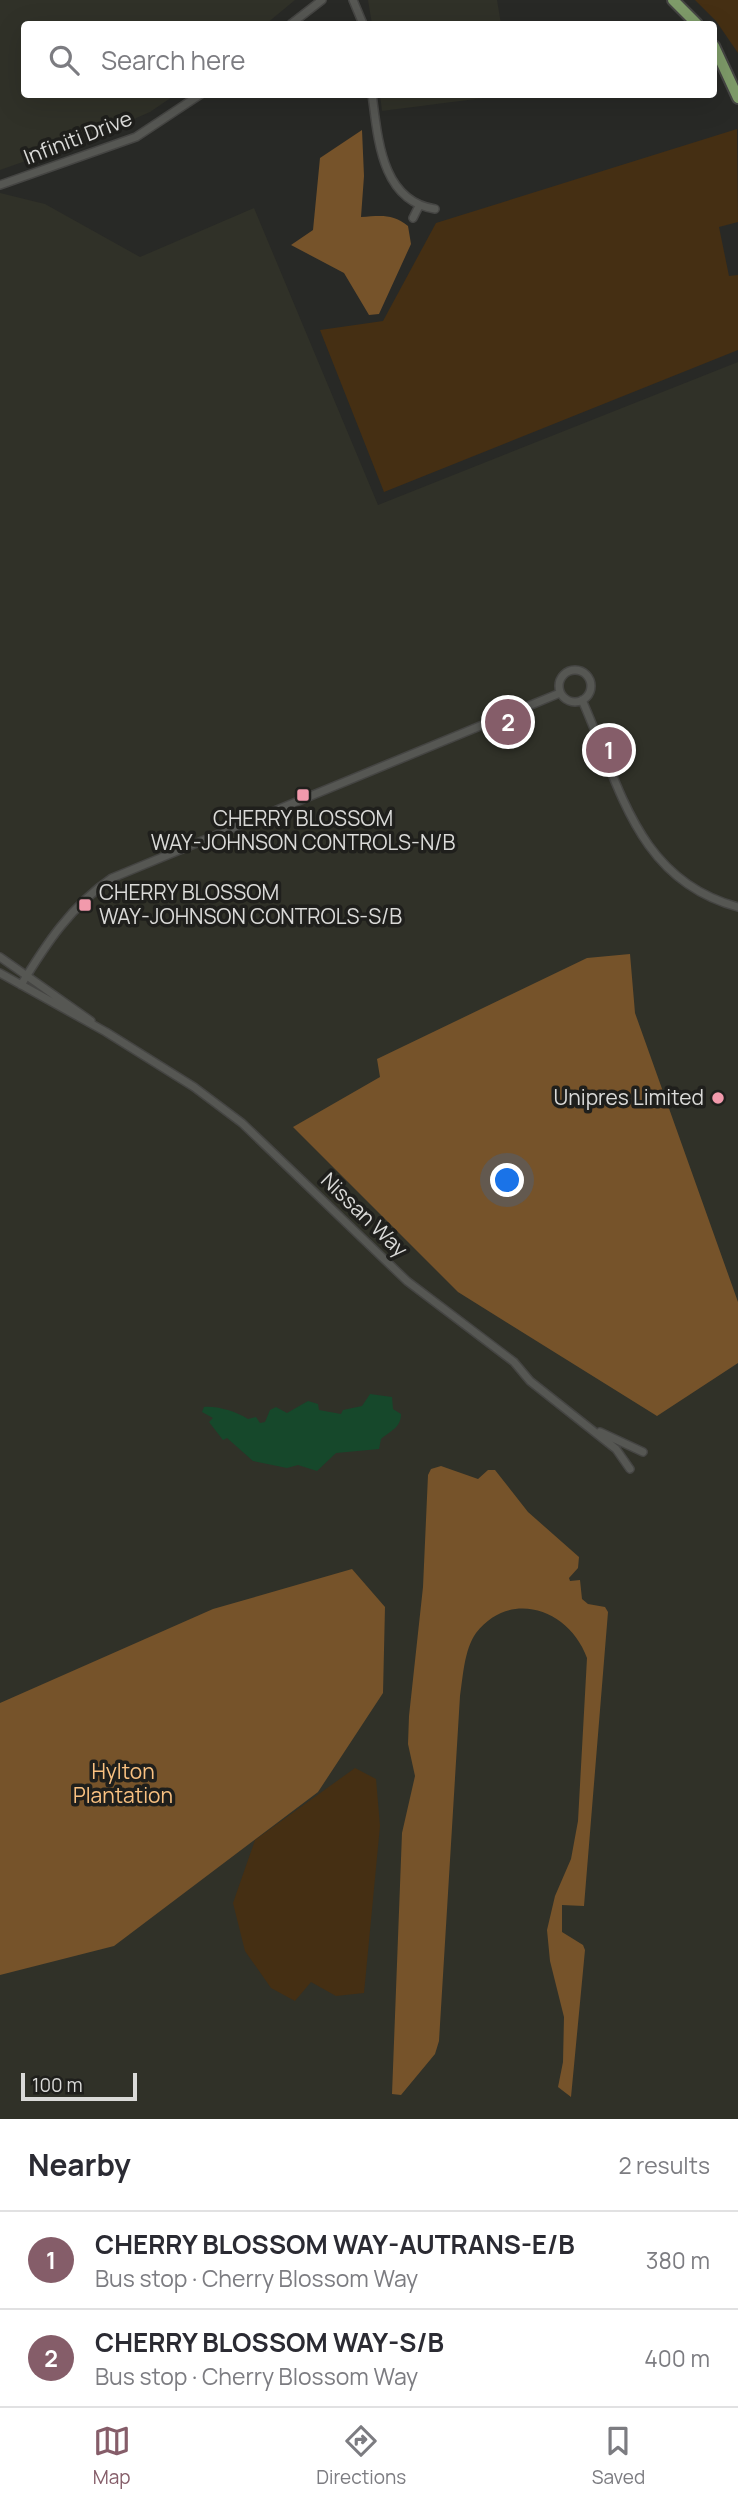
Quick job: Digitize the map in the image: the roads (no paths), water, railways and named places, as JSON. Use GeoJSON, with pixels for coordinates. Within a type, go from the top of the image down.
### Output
{"type":"FeatureCollection","features":[{"type":"Feature","properties":{"kind":"main road"},"geometry":{"type":"LineString","coordinates":[[673,0],[694,21]]}},
{"type":"Feature","properties":{"kind":"main road"},"geometry":{"type":"LineString","coordinates":[[717,54],[738,98]]}},
{"type":"Feature","properties":{"kind":"street"},"geometry":{"type":"LineString","coordinates":[[295,21],[322,0]]}},
{"type":"Feature","properties":{"kind":"street"},"geometry":{"type":"LineString","coordinates":[[353,0],[362,21]]}},
{"type":"Feature","properties":{"kind":"street","name":"Infiniti Drive"},"geometry":{"type":"LineString","coordinates":[[0,185],[136,137],[195,98]]}},
{"type":"Feature","properties":{"kind":"street"},"geometry":{"type":"LineString","coordinates":[[373,98],[382,159],[402,194],[419,206],[435,209]]}},
{"type":"Feature","properties":{"kind":"street"},"geometry":{"type":"LineString","coordinates":[[412,218],[419,206]]}},
{"type":"Feature","properties":{"kind":"street"},"geometry":{"type":"LineString","coordinates":[[569,671],[579,671],[587,676],[591,685],[589,694],[582,700],[567,701],[560,693],[561,678],[569,671]]}},
{"type":"Feature","properties":{"kind":"street"},"geometry":{"type":"LineString","coordinates":[[21,985],[75,907],[126,870],[560,693]]}},
{"type":"Feature","properties":{"kind":"street"},"geometry":{"type":"LineString","coordinates":[[582,700],[631,817],[655,856],[690,888],[738,907]]}},
{"type":"Feature","properties":{"kind":"street","name":"Nissan Way"},"geometry":{"type":"LineString","coordinates":[[0,957],[106,1032]]}},
{"type":"Feature","properties":{"kind":"street","name":"Nissan Way"},"geometry":{"type":"LineString","coordinates":[[0,973],[106,1032],[194,1087],[242,1123],[407,1281],[514,1362],[530,1381],[594,1429]]}},
{"type":"Feature","properties":{"kind":"street"},"geometry":{"type":"LineString","coordinates":[[594,1429],[643,1452]]}},
{"type":"Feature","properties":{"kind":"street"},"geometry":{"type":"LineString","coordinates":[[594,1429],[616,1450],[630,1469]]}},
{"type":"Feature","properties":{"kind":"place","name":"CHERRY BLOSSOM WAY-S/B"},"geometry":{"type":"Point","coordinates":[508,722]}},
{"type":"Feature","properties":{"kind":"place","name":"CHERRY BLOSSOM WAY-AUTRANS-E/B"},"geometry":{"type":"Point","coordinates":[609,750]}},
{"type":"Feature","properties":{"kind":"place","name":"CHERRY BLOSSOM WAY-JOHNSON CONTROLS-N/B"},"geometry":{"type":"Point","coordinates":[303,795]}},
{"type":"Feature","properties":{"kind":"place","name":"CHERRY BLOSSOM WAY-JOHNSON CONTROLS-S/B"},"geometry":{"type":"Point","coordinates":[85,905]}},
{"type":"Feature","properties":{"kind":"place","name":"Unipres Limited"},"geometry":{"type":"Point","coordinates":[718,1098]}},
{"type":"Feature","properties":{"kind":"park label","name":"Hylton Plantation"},"geometry":{"type":"Point","coordinates":[123,1784]}}]}
